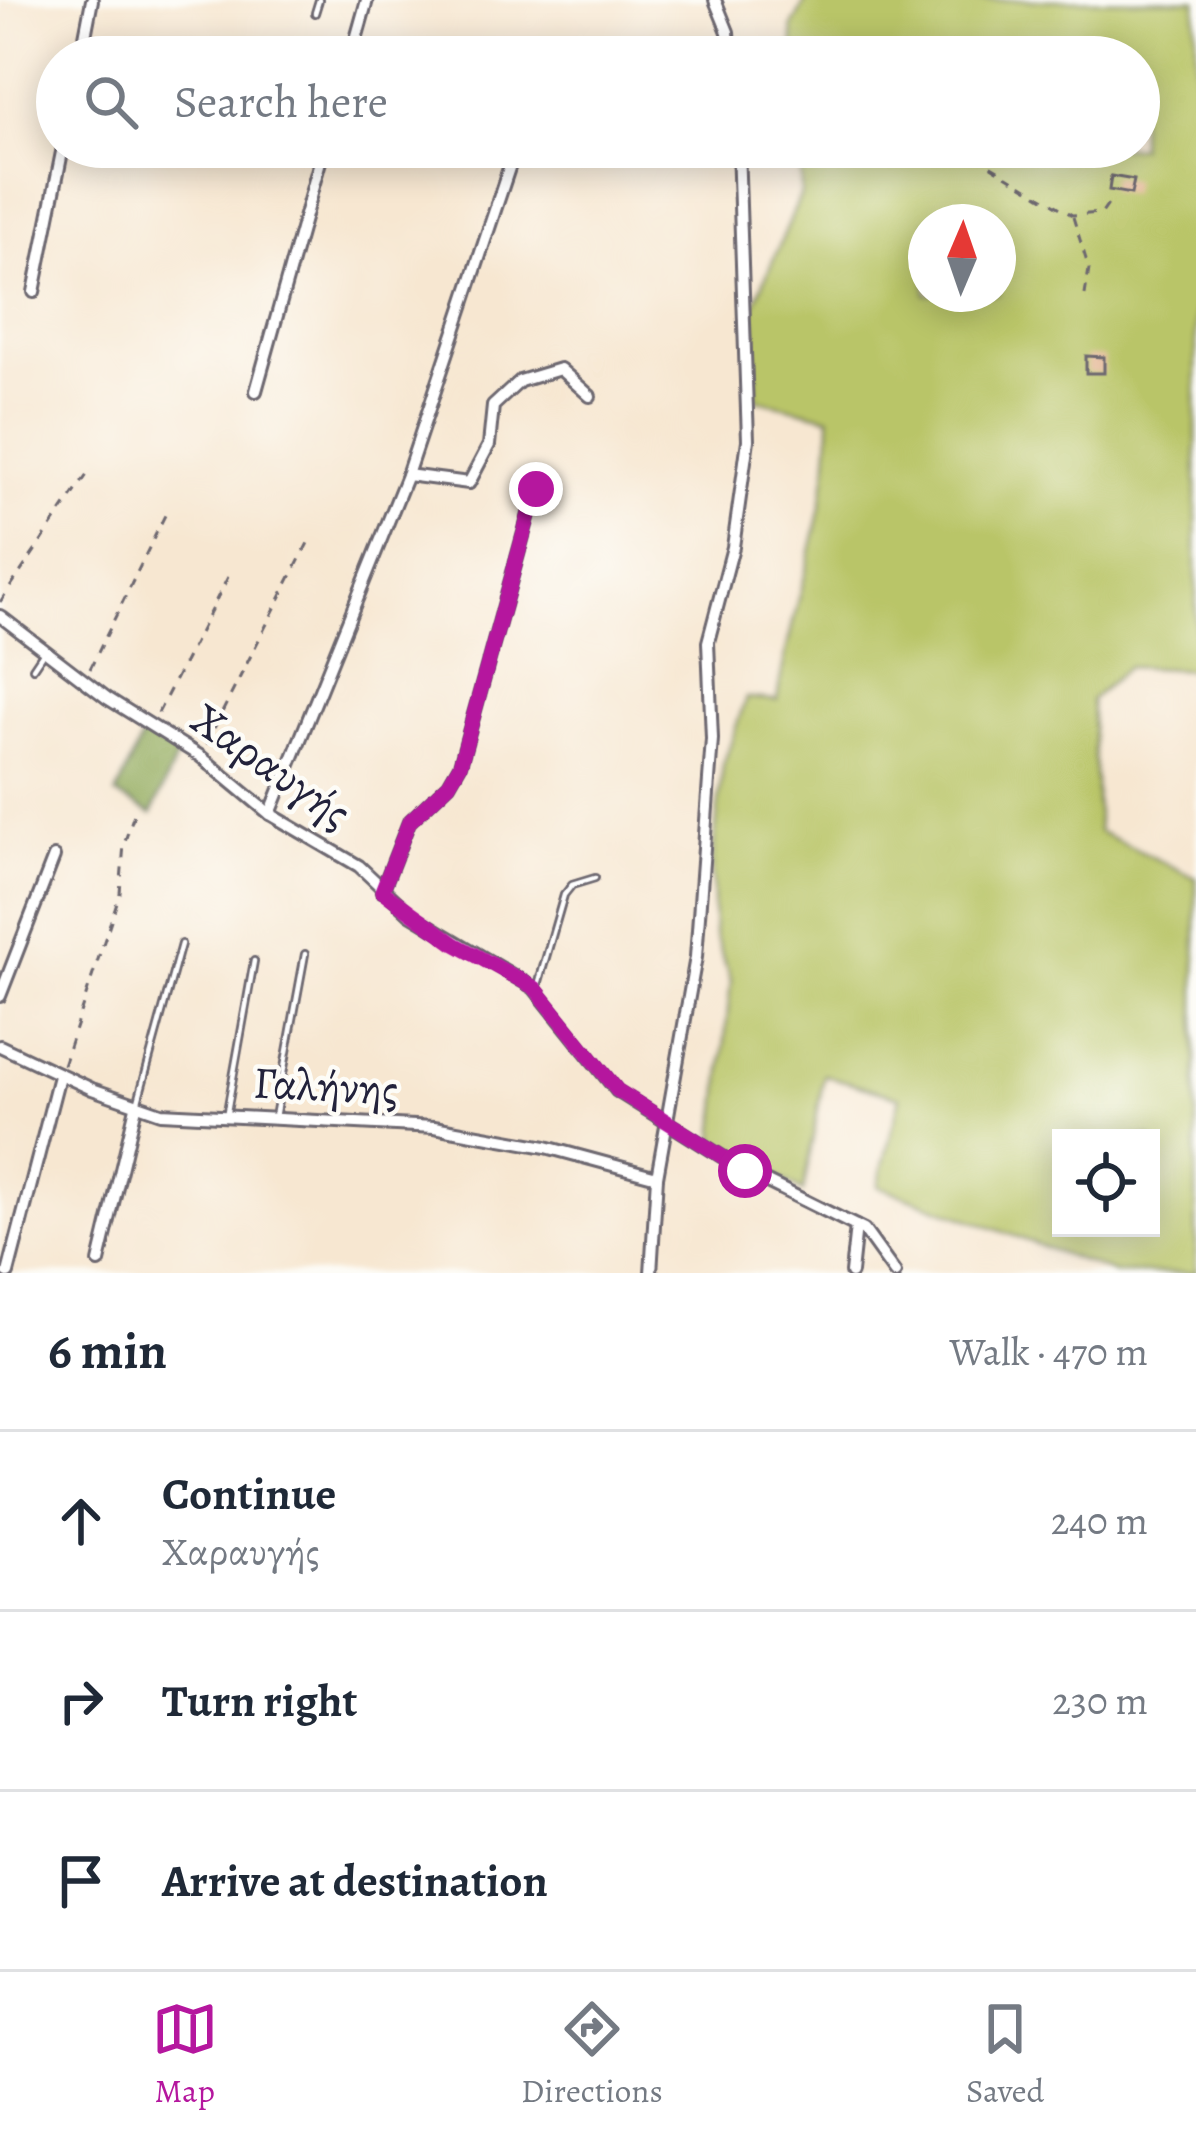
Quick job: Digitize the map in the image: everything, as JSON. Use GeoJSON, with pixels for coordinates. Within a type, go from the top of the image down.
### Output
{"type":"FeatureCollection","features":[{"type":"Feature","properties":{"kind":"street"},"geometry":{"type":"LineString","coordinates":[[85,36],[92,0]]}},
{"type":"Feature","properties":{"kind":"street"},"geometry":{"type":"LineString","coordinates":[[356,36],[367,0]]}},
{"type":"Feature","properties":{"kind":"street"},"geometry":{"type":"LineString","coordinates":[[715,0],[728,36]]}},
{"type":"Feature","properties":{"kind":"street"},"geometry":{"type":"LineString","coordinates":[[34,292],[59,168]]}},
{"type":"Feature","properties":{"kind":"street"},"geometry":{"type":"LineString","coordinates":[[256,391],[319,168]]}},
{"type":"Feature","properties":{"kind":"street"},"geometry":{"type":"LineString","coordinates":[[270,814],[407,476],[509,168]]}},
{"type":"Feature","properties":{"kind":"street"},"geometry":{"type":"LineString","coordinates":[[651,1273],[657,1177],[696,957],[712,739],[708,642],[733,547],[748,440],[739,168]]}},
{"type":"Feature","properties":{"kind":"street"},"geometry":{"type":"LineString","coordinates":[[407,476],[469,483],[489,446],[493,406],[520,380],[560,369],[590,396]]}},
{"type":"Feature","properties":{"kind":"street"},"geometry":{"type":"LineString","coordinates":[[382,891],[409,822],[449,784],[460,765],[536,489]]}},
{"type":"Feature","properties":{"kind":"street","name":"Χαραυγής"},"geometry":{"type":"LineString","coordinates":[[0,616],[86,682],[200,756],[270,814],[359,866],[382,891],[455,944],[536,990],[617,1090],[745,1171],[856,1226],[895,1273]]}},
{"type":"Feature","properties":{"kind":"street"},"geometry":{"type":"LineString","coordinates":[[0,996],[53,857]]}},
{"type":"Feature","properties":{"kind":"street","name":"Γαλήνης"},"geometry":{"type":"LineString","coordinates":[[0,1046],[59,1076],[136,1106],[226,1117],[434,1127],[546,1147],[657,1177]]}},
{"type":"Feature","properties":{"kind":"street"},"geometry":{"type":"LineString","coordinates":[[8,1273],[59,1076]]}},
{"type":"Feature","properties":{"kind":"street"},"geometry":{"type":"LineString","coordinates":[[99,1262],[136,1106]]}},
{"type":"Feature","properties":{"kind":"street"},"geometry":{"type":"LineString","coordinates":[[851,1273],[856,1226]]}},
{"type":"Feature","properties":{"kind":"lane"},"geometry":{"type":"LineString","coordinates":[[315,14],[319,0]]}},
{"type":"Feature","properties":{"kind":"lane"},"geometry":{"type":"LineString","coordinates":[[33,668],[44,650]]}},
{"type":"Feature","properties":{"kind":"lane"},"geometry":{"type":"LineString","coordinates":[[536,990],[564,895],[572,885],[595,878]]}},
{"type":"Feature","properties":{"kind":"lane"},"geometry":{"type":"LineString","coordinates":[[136,1106],[181,944]]}},
{"type":"Feature","properties":{"kind":"lane"},"geometry":{"type":"LineString","coordinates":[[275,1117],[305,954]]}},
{"type":"Feature","properties":{"kind":"lane"},"geometry":{"type":"LineString","coordinates":[[226,1117],[254,961]]}},
{"type":"Feature","properties":{"kind":"path"},"geometry":{"type":"LineString","coordinates":[[995,168],[1072,215],[1102,213],[1112,200]]}},
{"type":"Feature","properties":{"kind":"path"},"geometry":{"type":"LineString","coordinates":[[1072,215],[1089,269],[1085,296]]}},
{"type":"Feature","properties":{"kind":"path"},"geometry":{"type":"LineString","coordinates":[[0,602],[91,470]]}},
{"type":"Feature","properties":{"kind":"path"},"geometry":{"type":"LineString","coordinates":[[86,682],[167,511]]}},
{"type":"Feature","properties":{"kind":"path"},"geometry":{"type":"LineString","coordinates":[[200,756],[311,537]]}},
{"type":"Feature","properties":{"kind":"path"},"geometry":{"type":"LineString","coordinates":[[151,725],[230,573]]}},
{"type":"Feature","properties":{"kind":"path"},"geometry":{"type":"LineString","coordinates":[[59,1076],[120,893],[124,844],[134,814]]}},
{"type":"Feature","properties":{"kind":"green space"},"geometry":{"type":"Polygon","coordinates":[[[806,0],[1196,0],[1196,670],[1127,667],[1091,700],[1098,831],[1196,878],[1196,1273],[1115,1273],[878,1186],[900,1097],[824,1075],[803,1192],[715,1139],[731,980],[714,933],[712,862],[723,765],[746,698],[777,700],[829,453],[830,417],[756,399],[754,305],[801,194],[801,168],[1160,168],[1160,36],[793,36],[792,27],[806,0]]]}},
{"type":"Feature","properties":{"kind":"green space"},"geometry":{"type":"Polygon","coordinates":[[[144,732],[179,751],[152,814],[116,795],[144,732]]]}},
{"type":"Feature","properties":{"kind":"building"},"geometry":{"type":"Polygon","coordinates":[[[1111,176],[1134,180],[1131,194],[1109,190],[1111,176]]]}},
{"type":"Feature","properties":{"kind":"building"},"geometry":{"type":"Polygon","coordinates":[[[1086,356],[1104,357],[1104,373],[1086,373],[1086,356]]]}},
{"type":"Feature","properties":{"kind":"route"},"geometry":{"type":"LineString","coordinates":[[536,489],[460,765],[449,784],[409,822],[382,891],[455,944],[535,988],[617,1090],[745,1171]]}}]}
